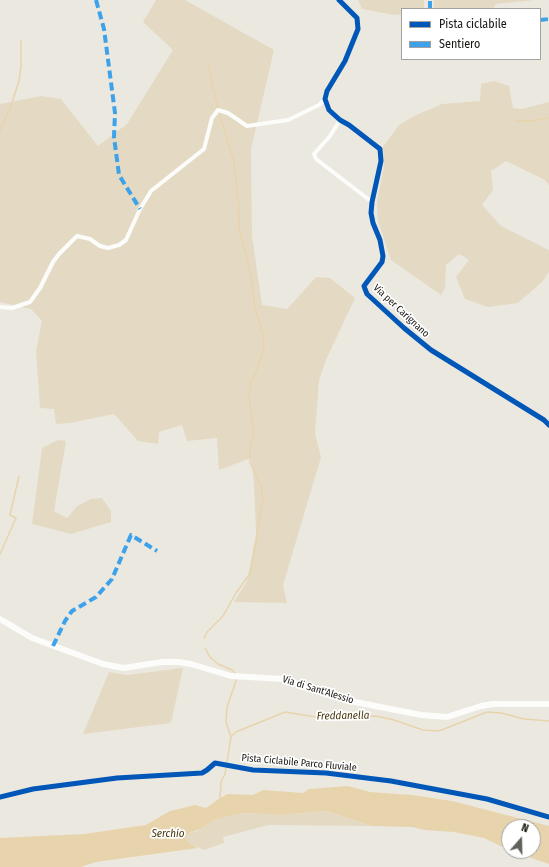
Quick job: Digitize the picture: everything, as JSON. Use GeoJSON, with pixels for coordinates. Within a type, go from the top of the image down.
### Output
{"type":"FeatureCollection","features":[{"type":"Feature","properties":{"kind":"street"},"geometry":{"type":"LineString","coordinates":[[0,307],[12,308],[30,302],[40,288],[53,262],[77,236],[90,239],[100,246],[108,248],[119,245],[126,240],[140,209],[151,191],[204,149],[212,118],[218,110],[228,113],[248,126],[270,121],[288,120],[319,106],[325,99],[327,91],[345,61],[358,29],[357,18],[340,0]]}},
{"type":"Feature","properties":{"kind":"street","name":"Via per Carignano"},"geometry":{"type":"LineString","coordinates":[[325,99],[330,110],[340,120],[349,125],[380,149],[381,161],[371,213],[373,223],[380,240],[383,256],[382,262],[364,286],[367,294],[404,328],[431,350],[544,420],[549,425]]}},
{"type":"Feature","properties":{"kind":"street"},"geometry":{"type":"LineString","coordinates":[[340,120],[330,136],[314,154],[316,158],[372,202]]}},
{"type":"Feature","properties":{"kind":"street","name":"Via di Sant'Alessio"},"geometry":{"type":"LineString","coordinates":[[0,619],[32,638],[113,666],[124,668],[162,662],[184,663],[231,676],[284,679],[322,694],[421,715],[447,717],[481,706],[493,704],[549,704]]}},
{"type":"Feature","properties":{"kind":"shaded area"},"geometry":{"type":"Polygon","coordinates":[[[156,0],[185,0],[274,50],[251,149],[252,236],[262,305],[287,309],[316,277],[330,278],[355,298],[326,360],[319,380],[315,434],[321,457],[283,585],[287,603],[234,602],[247,581],[256,534],[254,483],[251,458],[219,470],[217,438],[187,441],[182,425],[159,432],[158,444],[138,441],[114,414],[70,423],[56,424],[54,409],[40,408],[36,351],[42,321],[31,309],[0,302],[0,104],[41,96],[61,99],[98,146],[127,124],[173,50],[143,22],[156,0]]]}},
{"type":"Feature","properties":{"kind":"shaded area"},"geometry":{"type":"Polygon","coordinates":[[[358,0],[424,0],[424,8],[401,8],[401,14],[394,15],[362,9],[358,0]]]}},
{"type":"Feature","properties":{"kind":"shaded area"},"geometry":{"type":"Polygon","coordinates":[[[434,0],[535,0],[496,4],[494,8],[434,8],[434,0]]]}},
{"type":"Feature","properties":{"kind":"shaded area"},"geometry":{"type":"Polygon","coordinates":[[[494,81],[509,86],[513,108],[522,109],[549,102],[549,185],[545,180],[506,161],[491,171],[493,190],[482,205],[501,226],[549,250],[549,272],[542,282],[518,303],[488,307],[465,299],[456,277],[469,260],[459,254],[446,265],[445,288],[441,295],[391,260],[378,221],[377,202],[384,166],[383,147],[399,125],[414,116],[442,104],[480,101],[481,84],[494,81]]]}},
{"type":"Feature","properties":{"kind":"shaded area"},"geometry":{"type":"Polygon","coordinates":[[[58,440],[66,441],[54,511],[67,518],[77,506],[91,499],[102,498],[111,511],[111,522],[71,534],[32,524],[42,448],[58,440]]]}},
{"type":"Feature","properties":{"kind":"shaded area"},"geometry":{"type":"Polygon","coordinates":[[[183,668],[171,723],[83,734],[109,672],[127,675],[183,668]]]}},
{"type":"Feature","properties":{"kind":"shaded area"},"geometry":{"type":"Polygon","coordinates":[[[327,811],[372,826],[269,825],[223,837],[224,843],[204,850],[188,842],[186,838],[189,833],[201,829],[214,820],[243,813],[280,815],[327,811]]]}},
{"type":"Feature","properties":{"kind":"water","name":"Serchio"},"geometry":{"type":"Polygon","coordinates":[[[348,786],[370,792],[412,795],[452,801],[522,819],[501,819],[501,846],[484,838],[454,832],[425,830],[412,827],[372,826],[327,811],[280,815],[243,813],[214,820],[201,829],[189,833],[186,838],[188,842],[198,848],[96,862],[81,867],[0,867],[0,838],[84,834],[146,825],[170,811],[195,805],[206,808],[228,794],[253,795],[263,790],[303,793],[309,789],[348,786]]]}},
{"type":"Feature","properties":{"kind":"water","name":"Serchio"},"geometry":{"type":"Polygon","coordinates":[[[541,824],[549,826],[549,864],[534,859],[541,859],[541,824]]]}},
{"type":"Feature","properties":{"kind":"waterway"},"geometry":{"type":"LineString","coordinates":[[0,131],[10,109],[19,81],[21,66],[21,41]]}},
{"type":"Feature","properties":{"kind":"waterway"},"geometry":{"type":"LineString","coordinates":[[208,64],[218,109]]}},
{"type":"Feature","properties":{"kind":"waterway"},"geometry":{"type":"LineString","coordinates":[[204,638],[207,632],[223,616],[236,593],[251,572],[263,498],[261,487],[250,462],[250,449],[254,431],[249,397],[251,383],[264,348],[263,335],[255,308],[249,266],[239,228],[239,210],[234,162],[220,116]]}},
{"type":"Feature","properties":{"kind":"waterway"},"geometry":{"type":"LineString","coordinates":[[516,121],[532,121],[549,118]]}},
{"type":"Feature","properties":{"kind":"waterway"},"geometry":{"type":"LineString","coordinates":[[0,554],[16,518],[10,515],[19,476]]}},
{"type":"Feature","properties":{"kind":"waterway"},"geometry":{"type":"LineString","coordinates":[[205,648],[210,657],[218,664],[232,670],[236,674]]}},
{"type":"Feature","properties":{"kind":"waterway"},"geometry":{"type":"LineString","coordinates":[[231,737],[226,722],[227,707],[237,678]]}},
{"type":"Feature","properties":{"kind":"waterway","name":"Freddanella"},"geometry":{"type":"LineString","coordinates":[[220,798],[221,782],[225,774],[231,737],[236,732],[285,712],[322,718],[376,716],[394,720],[423,730],[439,731],[487,712],[501,713],[524,719],[549,721]]}},
{"type":"Feature","properties":{"kind":"marked path"},"geometry":{"type":"LineString","coordinates":[[96,0],[104,29],[115,113],[114,137],[119,175],[140,209]]}},
{"type":"Feature","properties":{"kind":"marked path"},"geometry":{"type":"LineString","coordinates":[[430,0],[430,8]]}},
{"type":"Feature","properties":{"kind":"marked path"},"geometry":{"type":"LineString","coordinates":[[541,20],[549,19]]}},
{"type":"Feature","properties":{"kind":"marked path"},"geometry":{"type":"LineString","coordinates":[[53,646],[65,621],[72,611],[96,597],[112,579],[131,535],[157,551]]}},
{"type":"Feature","properties":{"kind":"cycle path"},"geometry":{"type":"LineString","coordinates":[[339,0],[357,18],[358,29],[345,61],[327,91],[325,99],[329,110],[340,120],[349,125],[380,149],[381,161],[371,213],[373,223],[380,240],[383,256],[382,262],[364,286],[367,294],[404,328],[431,350],[544,420],[549,425]]}},
{"type":"Feature","properties":{"kind":"cycle path","name":"Pista Ciclabile Parco Fluviale"},"geometry":{"type":"LineString","coordinates":[[0,797],[33,789],[117,778],[202,773],[215,763],[253,770],[326,773],[391,781],[487,799],[549,817]]}}]}
